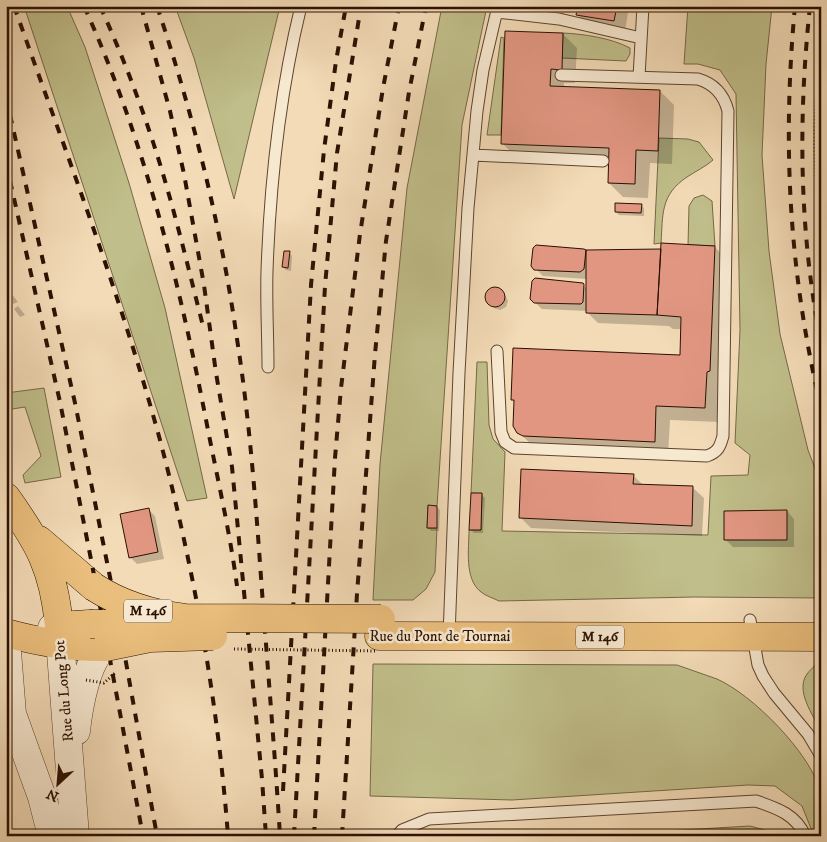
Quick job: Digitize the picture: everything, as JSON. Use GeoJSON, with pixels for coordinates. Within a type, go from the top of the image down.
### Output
{"type":"FeatureCollection","features":[{"type":"Feature","properties":{"kind":"main road","name":"M 146"},"geometry":{"type":"LineString","coordinates":[[6,497],[32,534],[43,554],[56,598],[59,636]]}},
{"type":"Feature","properties":{"kind":"main road","name":"Rue du Pont de Tournai"},"geometry":{"type":"LineString","coordinates":[[32,534],[94,587],[120,602],[164,615],[380,628]]}},
{"type":"Feature","properties":{"kind":"main road","name":"Rue du Pont de Tournai"},"geometry":{"type":"LineString","coordinates":[[95,639],[149,624],[206,619]]}},
{"type":"Feature","properties":{"kind":"main road","name":"Rue du Pont de Tournai"},"geometry":{"type":"LineString","coordinates":[[6,633],[35,641],[59,636],[95,639],[150,638],[380,628],[751,628],[821,620]]}},
{"type":"Feature","properties":{"kind":"main road","name":"Rue du Pont de Tournai"},"geometry":{"type":"LineString","coordinates":[[751,628],[821,637]]}},
{"type":"Feature","properties":{"kind":"street","name":"Rue du Long Pot"},"geometry":{"type":"LineString","coordinates":[[59,636],[75,836]]}},
{"type":"Feature","properties":{"kind":"street"},"geometry":{"type":"LineString","coordinates":[[6,639],[11,706],[17,730],[47,811],[52,836]]}},
{"type":"Feature","properties":{"kind":"street","name":"Rue du Long Pot"},"geometry":{"type":"LineString","coordinates":[[72,785],[76,728],[90,670],[100,650],[95,639]]}},
{"type":"Feature","properties":{"kind":"lane"},"geometry":{"type":"LineString","coordinates":[[268,367],[267,273],[270,206],[283,94],[301,6]]}},
{"type":"Feature","properties":{"kind":"lane"},"geometry":{"type":"LineString","coordinates":[[639,77],[644,6]]}},
{"type":"Feature","properties":{"kind":"lane"},"geometry":{"type":"LineString","coordinates":[[449,628],[458,373],[476,111],[497,9],[558,19],[641,38]]}},
{"type":"Feature","properties":{"kind":"lane"},"geometry":{"type":"LineString","coordinates":[[497,351],[501,432],[505,442],[514,448],[707,456],[715,453],[721,445],[723,436],[728,111],[722,95],[706,81],[698,79],[561,75]]}},
{"type":"Feature","properties":{"kind":"lane"},"geometry":{"type":"LineString","coordinates":[[473,155],[603,161]]}},
{"type":"Feature","properties":{"kind":"lane"},"geometry":{"type":"LineString","coordinates":[[751,628],[758,665],[763,676],[774,693],[808,734],[821,756]]}},
{"type":"Feature","properties":{"kind":"lane"},"geometry":{"type":"LineString","coordinates":[[397,836],[402,830],[428,819],[756,801],[783,810],[802,829],[805,836]]}},
{"type":"Feature","properties":{"kind":"path"},"geometry":{"type":"LineString","coordinates":[[821,53],[816,88],[814,166],[821,234]]}},
{"type":"Feature","properties":{"kind":"shaded area"},"geometry":{"type":"Polygon","coordinates":[[[24,6],[67,6],[85,47],[129,183],[165,308],[207,498],[187,501],[24,6]]]}},
{"type":"Feature","properties":{"kind":"shaded area"},"geometry":{"type":"Polygon","coordinates":[[[175,6],[280,6],[234,199],[194,58],[175,6]]]}},
{"type":"Feature","properties":{"kind":"shaded area"},"geometry":{"type":"Polygon","coordinates":[[[442,6],[487,6],[462,125],[437,506],[428,506],[427,528],[437,528],[435,572],[426,589],[413,600],[373,600],[380,464],[407,188],[442,6]]]}},
{"type":"Feature","properties":{"kind":"shaded area"},"geometry":{"type":"Polygon","coordinates":[[[688,6],[772,6],[766,64],[762,155],[769,251],[780,334],[808,450],[821,484],[821,598],[695,597],[499,601],[483,593],[476,586],[470,571],[468,554],[469,530],[481,530],[482,494],[471,493],[477,362],[487,362],[489,425],[493,439],[505,452],[502,531],[708,535],[711,476],[748,475],[750,455],[735,443],[740,330],[736,94],[720,70],[698,64],[684,64],[688,6]]]}},
{"type":"Feature","properties":{"kind":"shaded area"},"geometry":{"type":"Polygon","coordinates":[[[563,33],[606,39],[630,48],[630,54],[626,61],[562,58],[563,33]]]}},
{"type":"Feature","properties":{"kind":"shaded area"},"geometry":{"type":"Polygon","coordinates":[[[501,37],[504,38],[501,135],[487,135],[501,37]]]}},
{"type":"Feature","properties":{"kind":"shaded area"},"geometry":{"type":"Polygon","coordinates":[[[659,138],[688,139],[699,142],[713,160],[678,184],[667,198],[663,215],[661,243],[654,244],[659,138]]]}},
{"type":"Feature","properties":{"kind":"shaded area"},"geometry":{"type":"Polygon","coordinates":[[[703,195],[712,201],[715,246],[688,245],[689,206],[694,198],[703,195]]]}},
{"type":"Feature","properties":{"kind":"shaded area"},"geometry":{"type":"Polygon","coordinates":[[[44,388],[61,477],[25,483],[23,475],[41,456],[25,407],[6,410],[6,393],[44,388]]]}},
{"type":"Feature","properties":{"kind":"shaded area"},"geometry":{"type":"Polygon","coordinates":[[[373,664],[677,665],[717,679],[747,698],[763,711],[792,742],[804,759],[814,775],[820,790],[822,806],[821,836],[814,836],[802,806],[775,786],[748,785],[512,800],[370,796],[373,664]]]}},
{"type":"Feature","properties":{"kind":"shaded area"},"geometry":{"type":"Polygon","coordinates":[[[815,665],[821,666],[821,731],[806,703],[803,688],[807,674],[815,665]]]}},
{"type":"Feature","properties":{"kind":"shaded area"},"geometry":{"type":"Polygon","coordinates":[[[750,826],[772,832],[776,836],[579,836],[750,826]]]}},
{"type":"Feature","properties":{"kind":"building"},"geometry":{"type":"Polygon","coordinates":[[[578,6],[617,6],[614,21],[576,15],[578,6]]]}},
{"type":"Feature","properties":{"kind":"building"},"geometry":{"type":"Polygon","coordinates":[[[505,31],[563,33],[562,70],[551,69],[550,86],[660,90],[658,151],[636,150],[635,184],[608,183],[609,148],[501,144],[505,31]]]}},
{"type":"Feature","properties":{"kind":"building"},"geometry":{"type":"Polygon","coordinates":[[[615,203],[642,204],[641,213],[615,212],[615,203]]]}},
{"type":"Feature","properties":{"kind":"building"},"geometry":{"type":"Polygon","coordinates":[[[661,243],[715,246],[710,371],[707,372],[705,408],[656,406],[655,442],[523,436],[517,433],[513,426],[514,400],[511,400],[513,348],[680,355],[681,317],[657,315],[661,243]]]}},
{"type":"Feature","properties":{"kind":"building"},"geometry":{"type":"Polygon","coordinates":[[[536,245],[586,250],[584,269],[580,272],[534,270],[531,266],[533,248],[536,245]]]}},
{"type":"Feature","properties":{"kind":"building"},"geometry":{"type":"Polygon","coordinates":[[[661,249],[657,315],[586,313],[586,250],[661,249]]]}},
{"type":"Feature","properties":{"kind":"building"},"geometry":{"type":"Polygon","coordinates":[[[284,251],[290,251],[288,268],[282,267],[284,251]]]}},
{"type":"Feature","properties":{"kind":"building"},"geometry":{"type":"Polygon","coordinates":[[[535,278],[583,283],[583,302],[581,304],[534,303],[530,299],[532,281],[535,278]]]}},
{"type":"Feature","properties":{"kind":"building"},"geometry":{"type":"Polygon","coordinates":[[[495,287],[502,290],[505,297],[502,304],[495,307],[488,304],[485,297],[488,290],[495,287]]]}},
{"type":"Feature","properties":{"kind":"building"},"geometry":{"type":"Polygon","coordinates":[[[521,469],[634,474],[633,484],[693,486],[692,526],[519,518],[521,469]]]}},
{"type":"Feature","properties":{"kind":"building"},"geometry":{"type":"Polygon","coordinates":[[[471,493],[482,493],[481,530],[469,530],[471,493]]]}},
{"type":"Feature","properties":{"kind":"building"},"geometry":{"type":"Polygon","coordinates":[[[428,505],[437,506],[437,528],[427,528],[428,505]]]}},
{"type":"Feature","properties":{"kind":"building"},"geometry":{"type":"Polygon","coordinates":[[[149,508],[158,552],[129,558],[120,514],[149,508]]]}},
{"type":"Feature","properties":{"kind":"building"},"geometry":{"type":"Polygon","coordinates":[[[787,510],[787,540],[724,540],[724,511],[787,510]]]}},
{"type":"Feature","properties":{"kind":"railway"},"geometry":{"type":"LineString","coordinates":[[14,6],[110,276],[160,440],[184,538],[203,636],[218,736],[228,836]]}},
{"type":"Feature","properties":{"kind":"railway"},"geometry":{"type":"LineString","coordinates":[[84,6],[106,57],[143,161],[173,268],[197,376],[237,586]]}},
{"type":"Feature","properties":{"kind":"railway"},"geometry":{"type":"LineString","coordinates":[[100,6],[115,39],[153,142],[174,212],[204,330]]}},
{"type":"Feature","properties":{"kind":"railway"},"geometry":{"type":"LineString","coordinates":[[141,6],[170,111],[184,174],[204,285],[216,373],[232,467],[266,836]]}},
{"type":"Feature","properties":{"kind":"railway"},"geometry":{"type":"LineString","coordinates":[[157,6],[205,171],[223,254],[237,339],[246,402],[255,496],[280,836]]}},
{"type":"Feature","properties":{"kind":"railway"},"geometry":{"type":"LineString","coordinates":[[283,791],[311,285],[324,150],[336,61],[346,6]]}},
{"type":"Feature","properties":{"kind":"railway"},"geometry":{"type":"LineString","coordinates":[[294,836],[325,286],[337,153],[361,6]]}},
{"type":"Feature","properties":{"kind":"railway"},"geometry":{"type":"LineString","coordinates":[[314,836],[335,458],[341,388],[360,234],[383,88],[399,6]]}},
{"type":"Feature","properties":{"kind":"railway"},"geometry":{"type":"LineString","coordinates":[[342,836],[357,594],[375,354],[386,241],[409,92],[426,6]]}},
{"type":"Feature","properties":{"kind":"railway"},"geometry":{"type":"LineString","coordinates":[[795,6],[789,108],[791,208],[795,258],[802,307],[821,408]]}},
{"type":"Feature","properties":{"kind":"railway"},"geometry":{"type":"LineString","coordinates":[[810,6],[802,133],[803,175],[808,259],[821,343]]}},
{"type":"Feature","properties":{"kind":"railway"},"geometry":{"type":"LineString","coordinates":[[6,97],[75,403],[117,612],[157,836]]}},
{"type":"Feature","properties":{"kind":"railway"},"geometry":{"type":"LineString","coordinates":[[6,163],[60,402],[143,836]]}}]}
